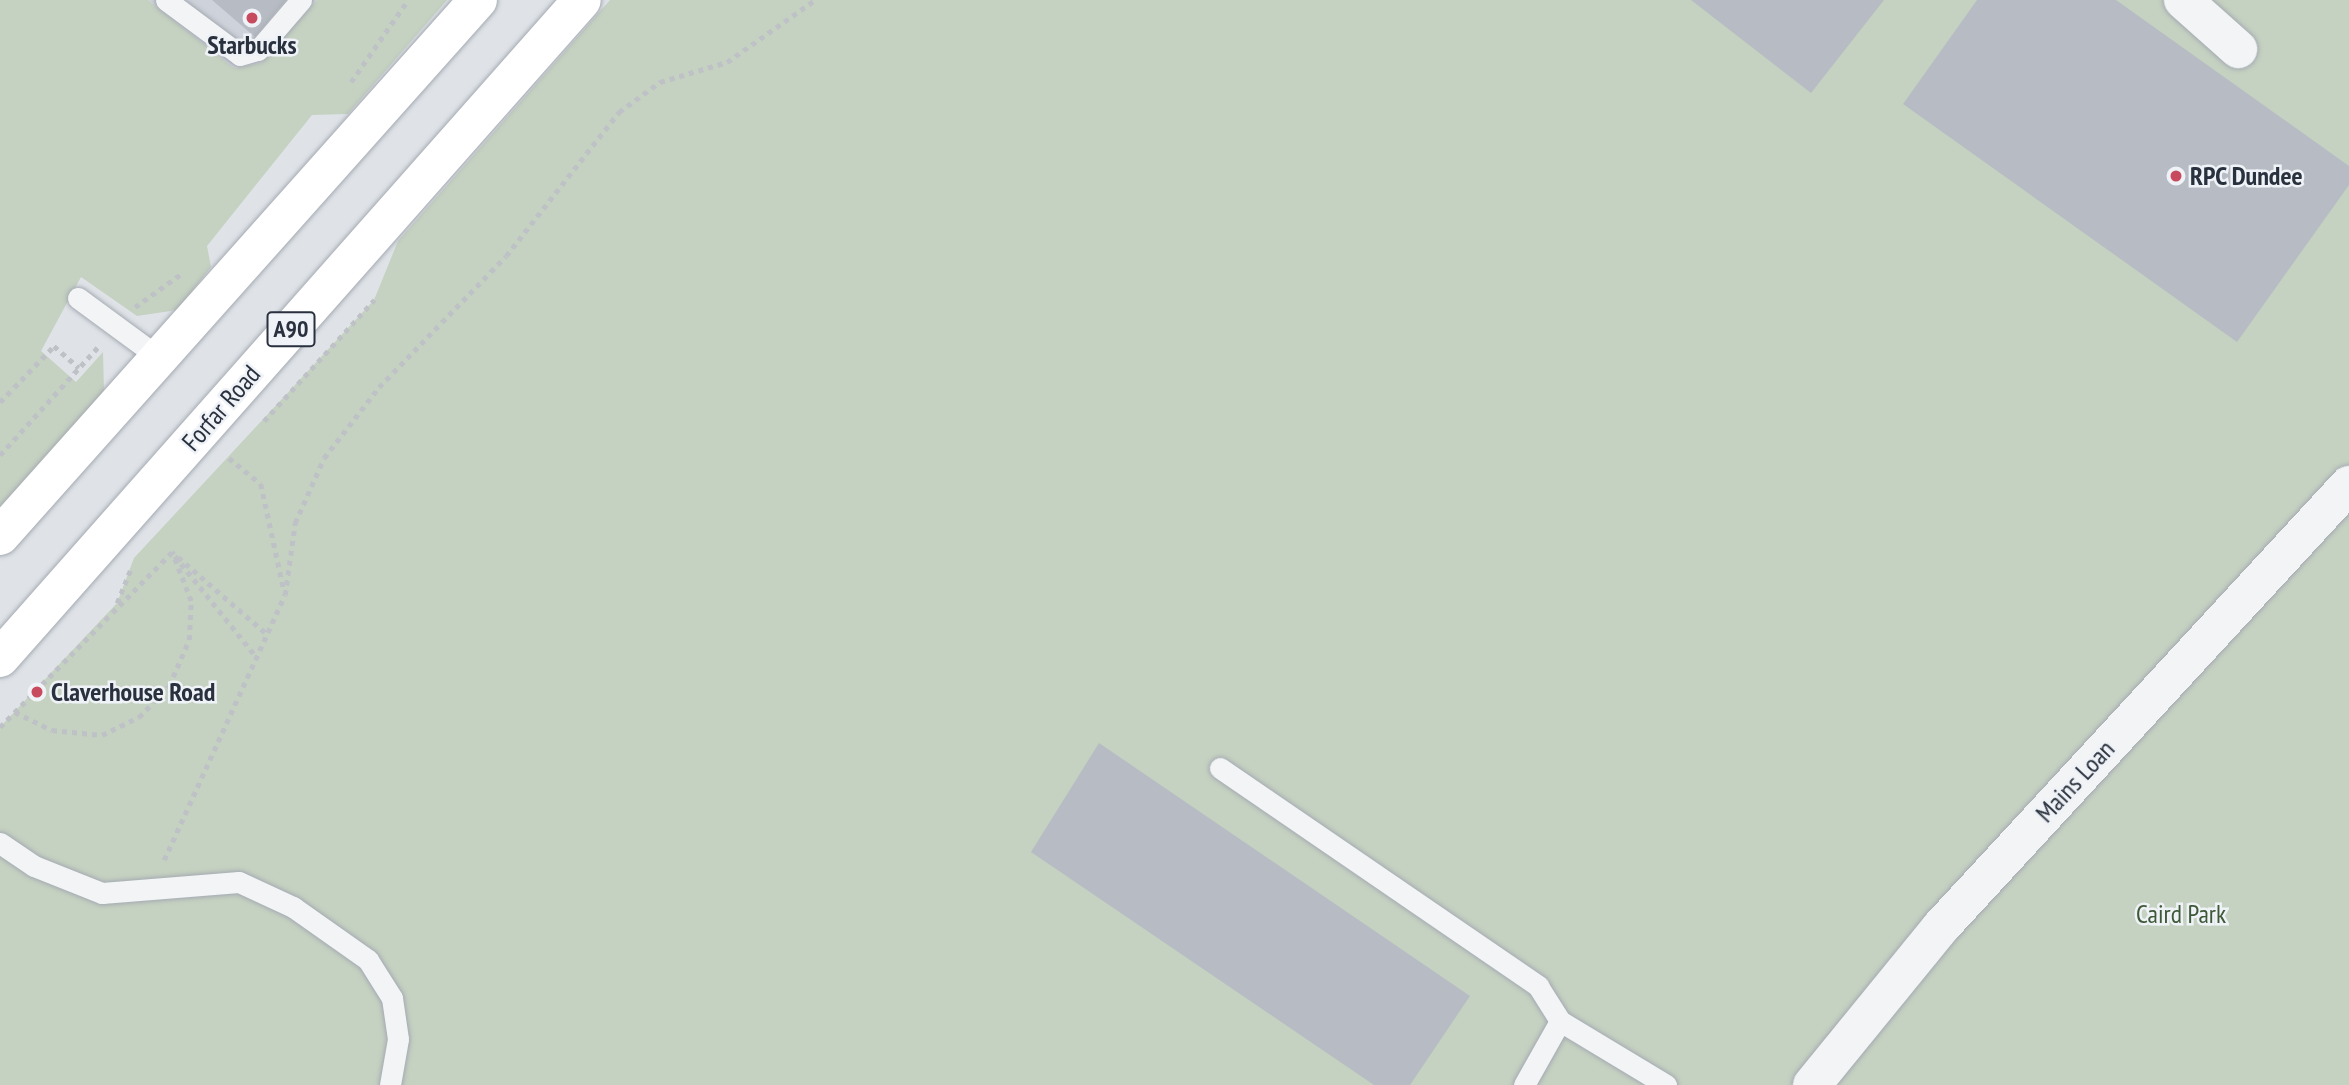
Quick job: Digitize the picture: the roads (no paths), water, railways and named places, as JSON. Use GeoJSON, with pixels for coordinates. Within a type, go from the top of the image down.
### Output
{"type":"FeatureCollection","features":[{"type":"Feature","properties":{"kind":"highway"},"geometry":{"type":"LineString","coordinates":[[0,536],[161,359],[478,0]]}},
{"type":"Feature","properties":{"kind":"highway","name":"Forfar Road"},"geometry":{"type":"LineString","coordinates":[[0,658],[582,0]]}},
{"type":"Feature","properties":{"kind":"street"},"geometry":{"type":"LineString","coordinates":[[2183,0],[2238,49]]}},
{"type":"Feature","properties":{"kind":"street","name":"Mains Loan"},"geometry":{"type":"LineString","coordinates":[[1812,1085],[1940,928],[2349,485]]}},
{"type":"Feature","properties":{"kind":"lane"},"geometry":{"type":"LineString","coordinates":[[166,0],[240,55],[258,50],[301,0]]}},
{"type":"Feature","properties":{"kind":"lane"},"geometry":{"type":"LineString","coordinates":[[79,298],[161,359]]}},
{"type":"Feature","properties":{"kind":"lane"},"geometry":{"type":"LineString","coordinates":[[1220,768],[1538,986],[1560,1021],[1666,1085]]}},
{"type":"Feature","properties":{"kind":"lane"},"geometry":{"type":"LineString","coordinates":[[0,843],[34,866],[102,893],[151,886],[239,883],[293,907],[368,960],[392,998],[398,1039],[390,1085]]}},
{"type":"Feature","properties":{"kind":"lane"},"geometry":{"type":"LineString","coordinates":[[1524,1085],[1560,1021]]}},
{"type":"Feature","properties":{"kind":"place","name":"Starbucks"},"geometry":{"type":"Point","coordinates":[252,18]}},
{"type":"Feature","properties":{"kind":"place","name":"RPC Dundee"},"geometry":{"type":"Point","coordinates":[2176,176]}},
{"type":"Feature","properties":{"kind":"place","name":"Claverhouse Road"},"geometry":{"type":"Point","coordinates":[37,692]}},
{"type":"Feature","properties":{"kind":"park label","name":"Caird Park"},"geometry":{"type":"Point","coordinates":[2181,914]}}]}
